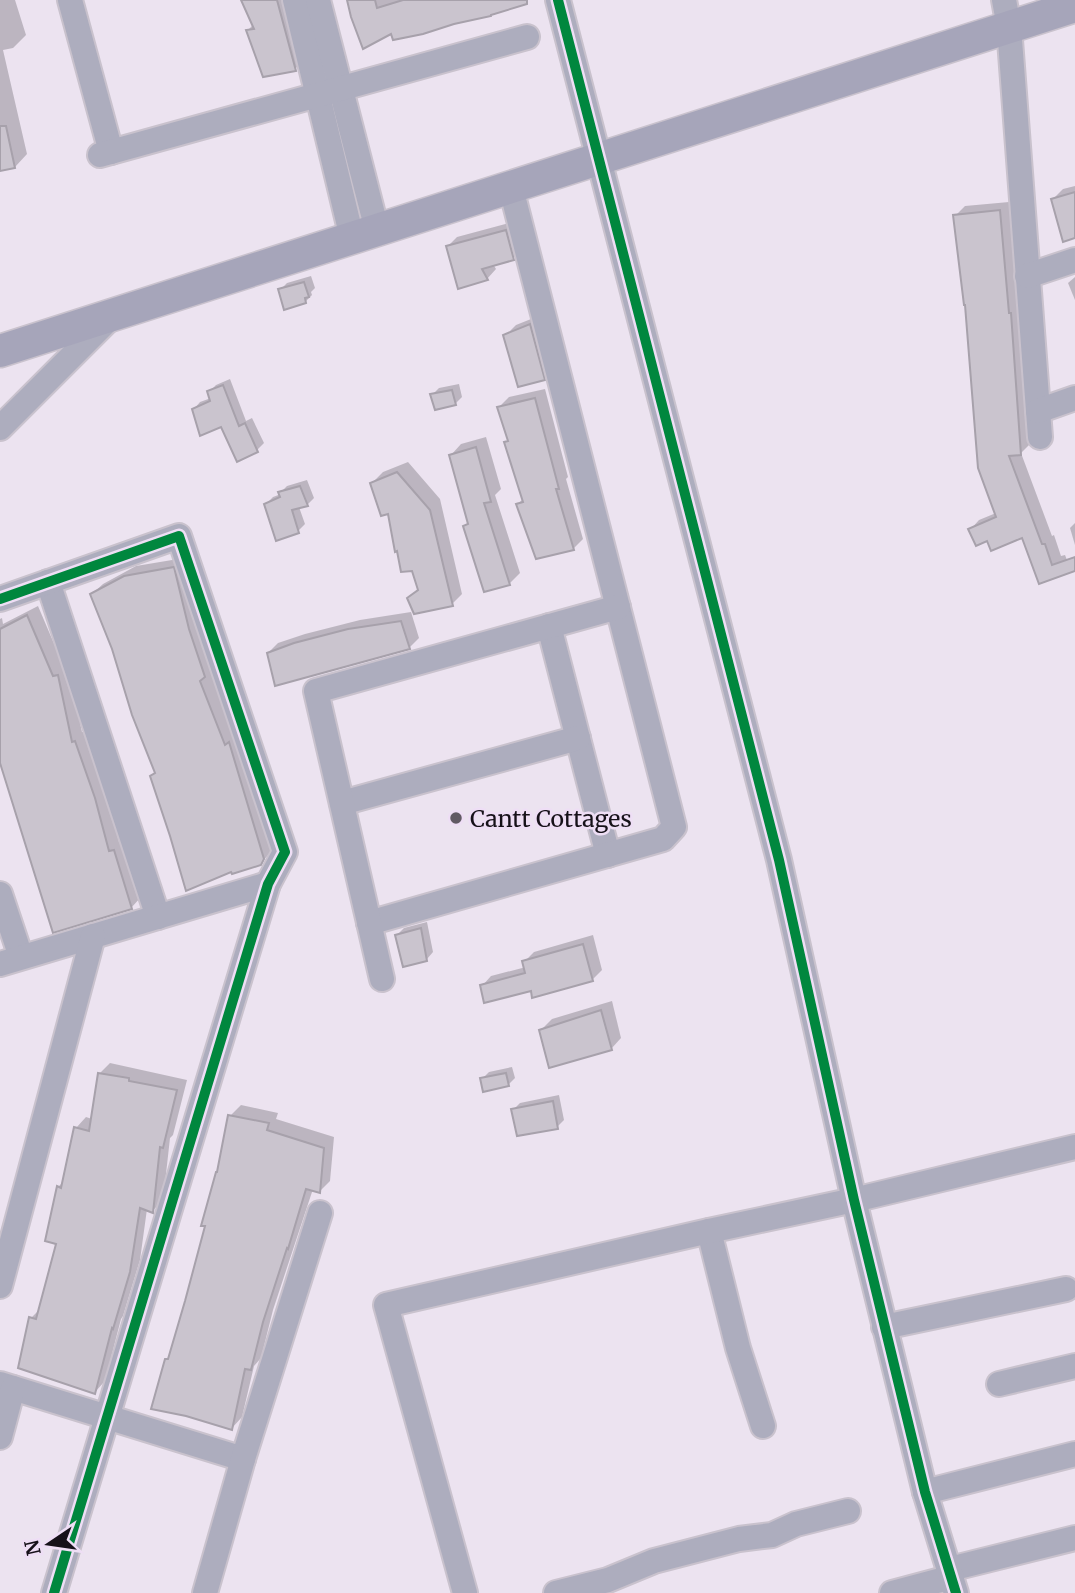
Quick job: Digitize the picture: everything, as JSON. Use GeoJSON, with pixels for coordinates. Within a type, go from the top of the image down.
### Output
{"type":"FeatureCollection","features":[{"type":"Feature","properties":{"kind":"main road"},"geometry":{"type":"LineString","coordinates":[[0,352],[600,159],[1006,13],[1075,6]]}},
{"type":"Feature","properties":{"kind":"street"},"geometry":{"type":"LineString","coordinates":[[70,0],[106,153],[527,37]]}},
{"type":"Feature","properties":{"kind":"street"},"geometry":{"type":"LineString","coordinates":[[295,0],[330,92]]}},
{"type":"Feature","properties":{"kind":"street"},"geometry":{"type":"LineString","coordinates":[[318,0],[330,92],[365,234]]}},
{"type":"Feature","properties":{"kind":"street"},"geometry":{"type":"LineString","coordinates":[[558,0],[779,860],[884,1327],[925,1492],[953,1580]]}},
{"type":"Feature","properties":{"kind":"street"},"geometry":{"type":"LineString","coordinates":[[1006,13],[1040,437]]}},
{"type":"Feature","properties":{"kind":"street"},"geometry":{"type":"LineString","coordinates":[[369,923],[663,839],[674,827],[511,188]]}},
{"type":"Feature","properties":{"kind":"street"},"geometry":{"type":"LineString","coordinates":[[1027,276],[1075,260]]}},
{"type":"Feature","properties":{"kind":"street"},"geometry":{"type":"LineString","coordinates":[[0,428],[114,314]]}},
{"type":"Feature","properties":{"kind":"street"},"geometry":{"type":"LineString","coordinates":[[1038,411],[1075,398]]}},
{"type":"Feature","properties":{"kind":"street"},"geometry":{"type":"LineString","coordinates":[[0,599],[179,536],[285,852],[268,884],[54,1593]]}},
{"type":"Feature","properties":{"kind":"street"},"geometry":{"type":"LineString","coordinates":[[48,582],[158,917]]}},
{"type":"Feature","properties":{"kind":"street"},"geometry":{"type":"LineString","coordinates":[[382,979],[316,691],[618,607]]}},
{"type":"Feature","properties":{"kind":"street"},"geometry":{"type":"LineString","coordinates":[[549,626],[608,855]]}},
{"type":"Feature","properties":{"kind":"street"},"geometry":{"type":"LineString","coordinates":[[341,803],[578,737]]}},
{"type":"Feature","properties":{"kind":"street"},"geometry":{"type":"LineString","coordinates":[[0,894],[10,960],[268,884]]}},
{"type":"Feature","properties":{"kind":"street"},"geometry":{"type":"LineString","coordinates":[[0,1286],[93,936]]}},
{"type":"Feature","properties":{"kind":"street"},"geometry":{"type":"LineString","coordinates":[[466,1593],[386,1305],[854,1200],[1075,1147]]}},
{"type":"Feature","properties":{"kind":"street"},"geometry":{"type":"LineString","coordinates":[[205,1593],[243,1459],[320,1213]]}},
{"type":"Feature","properties":{"kind":"street"},"geometry":{"type":"LineString","coordinates":[[709,1231],[738,1348],[763,1426]]}},
{"type":"Feature","properties":{"kind":"street"},"geometry":{"type":"LineString","coordinates":[[884,1327],[1066,1290]]}},
{"type":"Feature","properties":{"kind":"street"},"geometry":{"type":"LineString","coordinates":[[999,1384],[1075,1366]]}},
{"type":"Feature","properties":{"kind":"street"},"geometry":{"type":"LineString","coordinates":[[0,1437],[6,1386],[243,1459]]}},
{"type":"Feature","properties":{"kind":"street"},"geometry":{"type":"LineString","coordinates":[[925,1492],[1075,1454]]}},
{"type":"Feature","properties":{"kind":"street"},"geometry":{"type":"LineString","coordinates":[[556,1593],[608,1580],[631,1582],[654,1561],[739,1539],[772,1535],[796,1524],[848,1511]]}},
{"type":"Feature","properties":{"kind":"street"},"geometry":{"type":"LineString","coordinates":[[892,1593],[953,1580],[1075,1538]]}},
{"type":"Feature","properties":{"kind":"building"},"geometry":{"type":"Polygon","coordinates":[[[241,0],[277,0],[296,71],[263,77],[246,30],[254,29],[241,0]]]}},
{"type":"Feature","properties":{"kind":"building"},"geometry":{"type":"Polygon","coordinates":[[[347,0],[375,0],[377,8],[403,0],[527,0],[527,4],[423,34],[393,40],[391,34],[363,49],[347,0]]]}},
{"type":"Feature","properties":{"kind":"building"},"geometry":{"type":"Polygon","coordinates":[[[0,126],[6,126],[15,168],[0,171],[0,126]]]}},
{"type":"Feature","properties":{"kind":"building"},"geometry":{"type":"Polygon","coordinates":[[[1075,192],[1075,238],[1063,242],[1051,199],[1075,192]]]}},
{"type":"Feature","properties":{"kind":"building"},"geometry":{"type":"Polygon","coordinates":[[[1000,210],[1011,313],[1021,455],[1009,456],[1052,565],[1075,557],[1075,571],[1039,584],[1022,538],[991,551],[987,541],[976,546],[968,529],[996,517],[978,468],[965,305],[953,215],[1000,210]]]}},
{"type":"Feature","properties":{"kind":"building"},"geometry":{"type":"Polygon","coordinates":[[[506,230],[514,260],[482,269],[488,280],[458,289],[446,246],[506,230]]]}},
{"type":"Feature","properties":{"kind":"building"},"geometry":{"type":"Polygon","coordinates":[[[304,282],[309,297],[305,298],[306,303],[284,310],[278,289],[304,282]]]}},
{"type":"Feature","properties":{"kind":"building"},"geometry":{"type":"Polygon","coordinates":[[[530,324],[545,380],[518,387],[503,335],[530,324]]]}},
{"type":"Feature","properties":{"kind":"building"},"geometry":{"type":"Polygon","coordinates":[[[223,385],[239,426],[245,423],[258,452],[237,462],[221,427],[200,436],[192,409],[210,401],[207,391],[223,385]]]}},
{"type":"Feature","properties":{"kind":"building"},"geometry":{"type":"Polygon","coordinates":[[[452,390],[456,405],[435,410],[430,394],[452,390]]]}},
{"type":"Feature","properties":{"kind":"building"},"geometry":{"type":"Polygon","coordinates":[[[535,398],[559,489],[556,489],[574,550],[536,559],[516,504],[523,502],[504,442],[508,441],[497,407],[535,398]]]}},
{"type":"Feature","properties":{"kind":"building"},"geometry":{"type":"Polygon","coordinates":[[[476,447],[491,502],[484,503],[510,585],[484,592],[463,526],[468,524],[449,455],[476,447]]]}},
{"type":"Feature","properties":{"kind":"building"},"geometry":{"type":"Polygon","coordinates":[[[397,472],[430,510],[453,606],[414,614],[407,598],[418,590],[412,571],[401,572],[388,514],[381,516],[370,483],[397,472]]]}},
{"type":"Feature","properties":{"kind":"building"},"geometry":{"type":"Polygon","coordinates":[[[300,486],[308,506],[292,510],[299,533],[276,541],[264,504],[280,497],[278,492],[300,486]]]}},
{"type":"Feature","properties":{"kind":"building"},"geometry":{"type":"Polygon","coordinates":[[[174,567],[189,629],[205,677],[200,681],[225,745],[229,742],[264,859],[261,865],[232,874],[231,872],[186,891],[150,776],[155,773],[90,594],[124,576],[174,567]]]}},
{"type":"Feature","properties":{"kind":"building"},"geometry":{"type":"Polygon","coordinates":[[[27,615],[53,676],[58,675],[72,742],[75,741],[95,798],[109,851],[114,850],[132,909],[53,933],[0,763],[0,629],[27,615]]]}},
{"type":"Feature","properties":{"kind":"building"},"geometry":{"type":"Polygon","coordinates":[[[401,621],[410,649],[275,686],[267,653],[348,629],[401,621]]]}},
{"type":"Feature","properties":{"kind":"building"},"geometry":{"type":"Polygon","coordinates":[[[421,928],[427,961],[403,967],[395,935],[421,928]]]}},
{"type":"Feature","properties":{"kind":"building"},"geometry":{"type":"Polygon","coordinates":[[[583,944],[593,981],[532,998],[531,991],[484,1003],[480,985],[525,973],[522,961],[583,944]]]}},
{"type":"Feature","properties":{"kind":"building"},"geometry":{"type":"Polygon","coordinates":[[[601,1010],[612,1050],[549,1068],[539,1030],[601,1010]]]}},
{"type":"Feature","properties":{"kind":"building"},"geometry":{"type":"Polygon","coordinates":[[[98,1073],[177,1090],[163,1148],[160,1147],[153,1213],[140,1208],[130,1272],[95,1394],[18,1368],[29,1317],[36,1319],[56,1244],[45,1241],[57,1186],[61,1188],[74,1127],[89,1131],[98,1073]]]}},
{"type":"Feature","properties":{"kind":"building"},"geometry":{"type":"Polygon","coordinates":[[[506,1073],[509,1086],[483,1092],[480,1078],[506,1073]]]}},
{"type":"Feature","properties":{"kind":"building"},"geometry":{"type":"Polygon","coordinates":[[[553,1101],[558,1129],[517,1136],[511,1109],[553,1101]]]}},
{"type":"Feature","properties":{"kind":"building"},"geometry":{"type":"Polygon","coordinates":[[[228,1115],[269,1123],[267,1130],[324,1148],[320,1193],[306,1189],[263,1322],[251,1370],[245,1369],[232,1430],[151,1409],[165,1359],[168,1359],[205,1226],[201,1226],[217,1172],[228,1115]]]}},
{"type":"Feature","properties":{"kind":"cycle path"},"geometry":{"type":"LineString","coordinates":[[558,0],[779,860],[854,1200],[925,1492],[956,1593]]}},
{"type":"Feature","properties":{"kind":"cycle path"},"geometry":{"type":"LineString","coordinates":[[0,599],[179,536],[285,852],[268,884],[54,1593]]}},
{"type":"Feature","properties":{"kind":"place","name":"Cantt Cottages"},"geometry":{"type":"Point","coordinates":[456,818]}}]}
